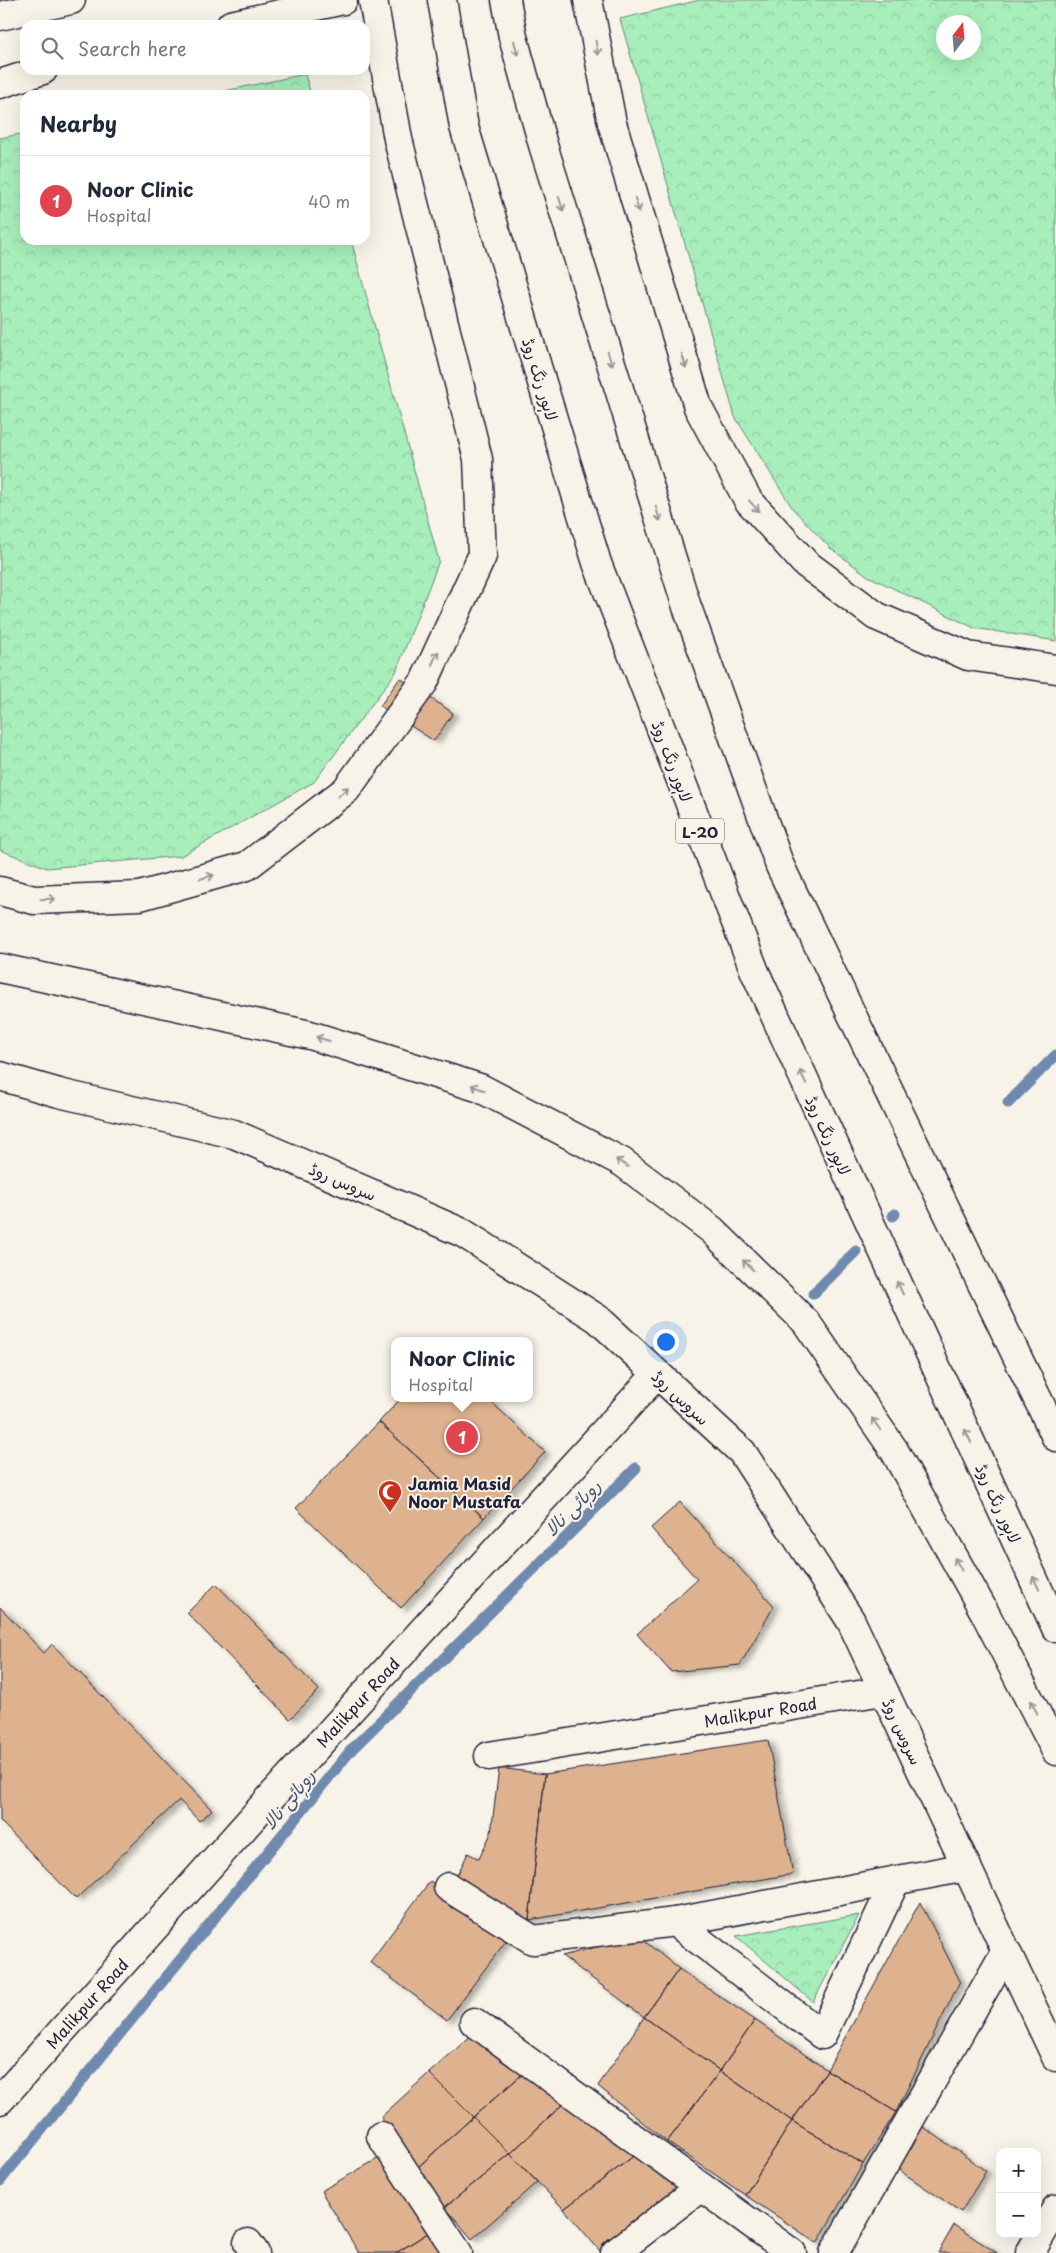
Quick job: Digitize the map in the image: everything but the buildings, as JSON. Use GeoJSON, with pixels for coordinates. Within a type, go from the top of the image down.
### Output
{"type":"FeatureCollection","features":[{"type":"Feature","properties":{"kind":"main road"},"geometry":{"type":"LineString","coordinates":[[0,16],[71,0]]}},
{"type":"Feature","properties":{"kind":"main road"},"geometry":{"type":"LineString","coordinates":[[253,20],[343,0]]}},
{"type":"Feature","properties":{"kind":"main road"},"geometry":{"type":"LineString","coordinates":[[0,891],[34,900],[140,896],[247,866],[346,790],[424,682],[482,556],[478,459],[398,139],[373,0]]}},
{"type":"Feature","properties":{"kind":"main road","name":"لاہور رنگ روڈ"},"geometry":{"type":"LineString","coordinates":[[442,0],[464,127],[597,563],[755,972],[1056,1628]]}},
{"type":"Feature","properties":{"kind":"main road"},"geometry":{"type":"LineString","coordinates":[[506,0],[513,37],[543,145],[687,607],[780,866],[1056,1437]]}},
{"type":"Feature","properties":{"kind":"main road"},"geometry":{"type":"LineString","coordinates":[[588,0],[612,123],[698,407],[748,500],[805,563],[876,616],[968,656],[1056,669]]}},
{"type":"Feature","properties":{"kind":"main road"},"geometry":{"type":"LineString","coordinates":[[0,70],[20,66]]}},
{"type":"Feature","properties":{"kind":"main road"},"geometry":{"type":"LineString","coordinates":[[0,84],[28,75]]}},
{"type":"Feature","properties":{"kind":"main road"},"geometry":{"type":"LineString","coordinates":[[0,968],[320,1038],[480,1088],[622,1162],[712,1230],[806,1322],[894,1450],[985,1613],[1056,1751]]}},
{"type":"Feature","properties":{"kind":"main road","name":"سروس روڈ"},"geometry":{"type":"LineString","coordinates":[[0,1076],[59,1093],[234,1134],[463,1233],[598,1319],[742,1452],[851,1621],[1056,2057]]}},
{"type":"Feature","properties":{"kind":"main road","name":"Malikpur Road"},"geometry":{"type":"LineString","coordinates":[[0,2100],[289,1777],[657,1374]]}},
{"type":"Feature","properties":{"kind":"main road","name":"Malikpur Road"},"geometry":{"type":"LineString","coordinates":[[489,1756],[884,1691]]}},
{"type":"Feature","properties":{"kind":"main road"},"geometry":{"type":"LineString","coordinates":[[448,1887],[533,1940],[675,1922],[967,1866]]}},
{"type":"Feature","properties":{"kind":"main road"},"geometry":{"type":"LineString","coordinates":[[675,1922],[822,2036],[896,1880]]}},
{"type":"Feature","properties":{"kind":"main road"},"geometry":{"type":"LineString","coordinates":[[834,2253],[1006,1952]]}},
{"type":"Feature","properties":{"kind":"main road"},"geometry":{"type":"LineString","coordinates":[[474,2022],[792,2253]]}},
{"type":"Feature","properties":{"kind":"main road"},"geometry":{"type":"LineString","coordinates":[[381,2136],[458,2253]]}},
{"type":"Feature","properties":{"kind":"main road"},"geometry":{"type":"LineString","coordinates":[[631,2249],[702,2187]]}},
{"type":"Feature","properties":{"kind":"main road"},"geometry":{"type":"LineString","coordinates":[[1030,2253],[1056,2209]]}},
{"type":"Feature","properties":{"kind":"green space"},"geometry":{"type":"Polygon","coordinates":[[[700,0],[1056,0],[1056,641],[974,628],[868,576],[830,548],[793,509],[735,417],[620,19],[700,0]]]}},
{"type":"Feature","properties":{"kind":"green space"},"geometry":{"type":"Polygon","coordinates":[[[305,75],[310,90],[230,90],[305,75]]]}},
{"type":"Feature","properties":{"kind":"green space"},"geometry":{"type":"Polygon","coordinates":[[[20,134],[20,245],[352,245],[439,561],[396,672],[314,782],[181,856],[47,868],[0,850],[0,138],[20,134]]]}},
{"type":"Feature","properties":{"kind":"green space"},"geometry":{"type":"Polygon","coordinates":[[[859,1915],[813,2002],[736,1936],[859,1915]]]}},
{"type":"Feature","properties":{"kind":"waterway","name":"روہائی نالا"},"geometry":{"type":"LineString","coordinates":[[1008,1103],[1056,1055]]}},
{"type":"Feature","properties":{"kind":"waterway","name":"روہائی نالا"},"geometry":{"type":"LineString","coordinates":[[813,1294],[856,1251]]}},
{"type":"Feature","properties":{"kind":"waterway","name":"روہائی نالا"},"geometry":{"type":"LineString","coordinates":[[0,2181],[352,1749],[636,1468]]}},
{"type":"Feature","properties":{"kind":"place","name":"Noor Clinic"},"geometry":{"type":"Point","coordinates":[462,1437]}},
{"type":"Feature","properties":{"kind":"place","name":"Jamia Masid Noor Mustafa"},"geometry":{"type":"Point","coordinates":[390,1513]}}]}
